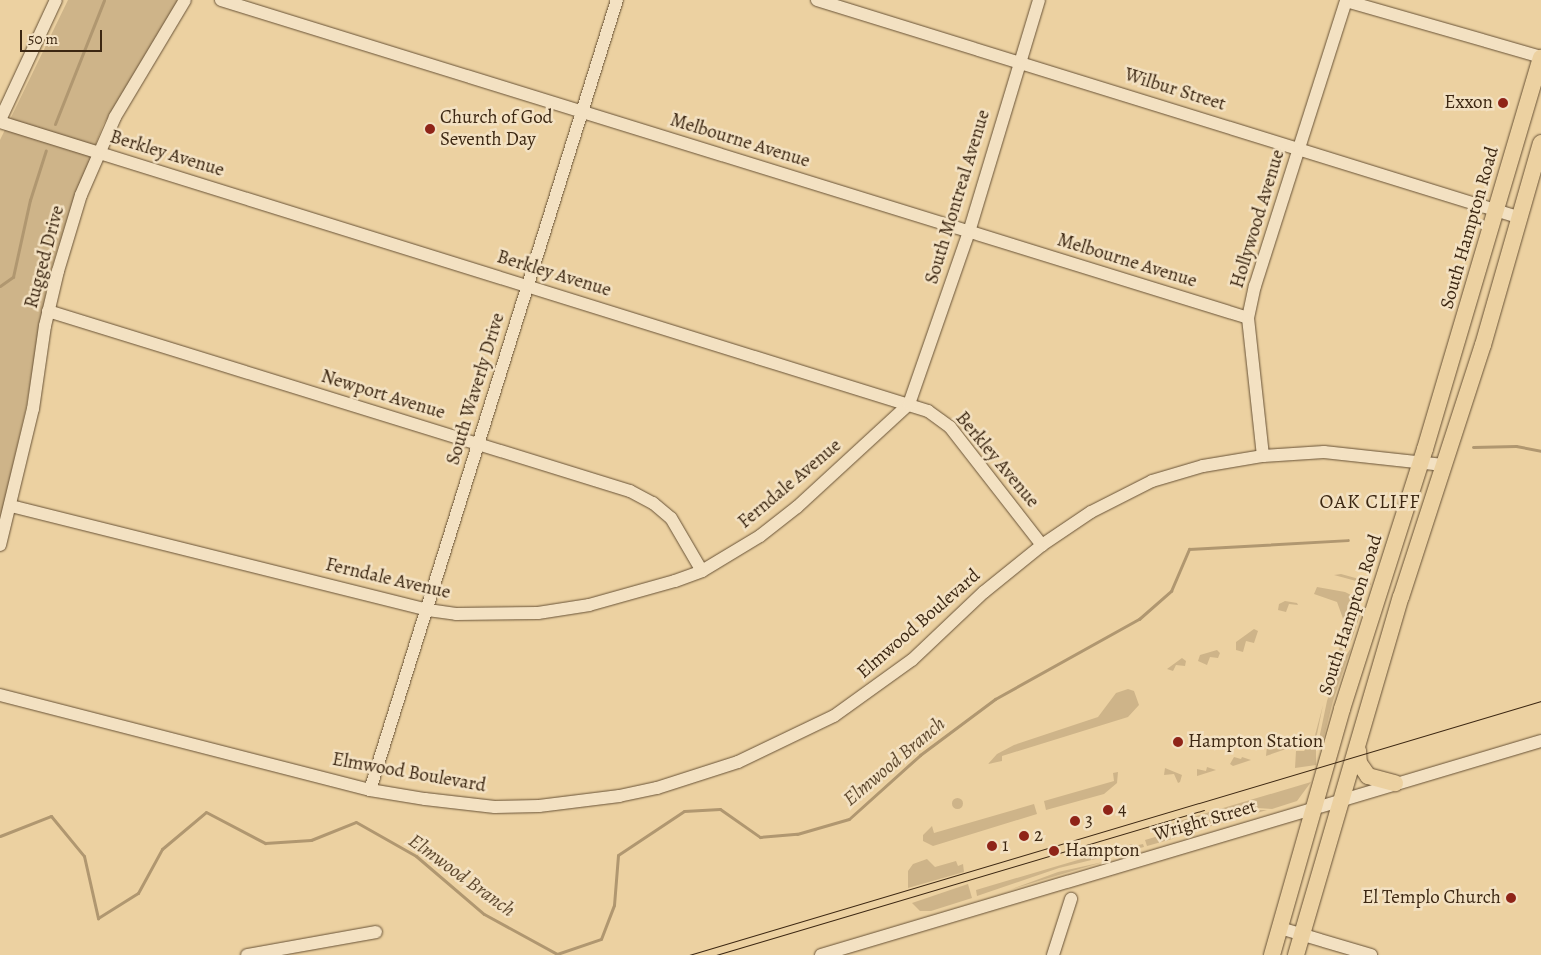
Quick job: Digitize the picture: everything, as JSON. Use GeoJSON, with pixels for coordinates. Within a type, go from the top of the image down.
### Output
{"type":"FeatureCollection","features":[{"type":"Feature","properties":{"kind":"main road","name":"South Hampton Road"},"geometry":{"type":"LineString","coordinates":[[1272,955],[1313,810],[1380,588],[1450,367],[1541,58]]}},
{"type":"Feature","properties":{"kind":"main road"},"geometry":{"type":"LineString","coordinates":[[1296,955],[1401,597],[1473,374],[1521,218],[1541,143]]}},
{"type":"Feature","properties":{"kind":"main road"},"geometry":{"type":"LineString","coordinates":[[1450,367],[1473,374]]}},
{"type":"Feature","properties":{"kind":"main road"},"geometry":{"type":"LineString","coordinates":[[1380,588],[1401,597]]}},
{"type":"Feature","properties":{"kind":"main road"},"geometry":{"type":"LineString","coordinates":[[1358,746],[1359,763],[1368,776],[1395,784]]}},
{"type":"Feature","properties":{"kind":"street"},"geometry":{"type":"LineString","coordinates":[[0,121],[56,0]]}},
{"type":"Feature","properties":{"kind":"street","name":"Rugged Drive"},"geometry":{"type":"LineString","coordinates":[[0,545],[33,409],[48,311],[69,232],[98,152],[114,117],[185,0]]}},
{"type":"Feature","properties":{"kind":"street","name":"Melbourne Avenue"},"geometry":{"type":"LineString","coordinates":[[221,0],[1248,318]]}},
{"type":"Feature","properties":{"kind":"street","name":"South Waverly Drive"},"geometry":{"type":"LineString","coordinates":[[370,790],[428,610],[617,0]]}},
{"type":"Feature","properties":{"kind":"street","name":"Wilbur Street"},"geometry":{"type":"LineString","coordinates":[[818,0],[1521,218]]}},
{"type":"Feature","properties":{"kind":"street","name":"South Montreal Avenue"},"geometry":{"type":"LineString","coordinates":[[910,404],[968,232],[1039,0]]}},
{"type":"Feature","properties":{"kind":"street"},"geometry":{"type":"LineString","coordinates":[[1346,0],[1541,58]]}},
{"type":"Feature","properties":{"kind":"street","name":"Hollywood Avenue"},"geometry":{"type":"LineString","coordinates":[[1263,456],[1248,318],[1346,0]]}},
{"type":"Feature","properties":{"kind":"street","name":"Berkley Avenue"},"geometry":{"type":"LineString","coordinates":[[0,121],[928,411],[950,427],[1042,545]]}},
{"type":"Feature","properties":{"kind":"street","name":"Newport Avenue"},"geometry":{"type":"LineString","coordinates":[[48,311],[630,491],[654,503],[672,518],[686,539],[702,571]]}},
{"type":"Feature","properties":{"kind":"street","name":"Ferndale Avenue"},"geometry":{"type":"LineString","coordinates":[[11,506],[428,610],[488,615],[538,613],[625,596],[702,571],[760,536],[798,507],[910,404]]}},
{"type":"Feature","properties":{"kind":"street","name":"Elmwood Boulevard"},"geometry":{"type":"LineString","coordinates":[[0,695],[370,790],[495,807],[539,806],[657,788],[738,762],[805,732],[870,692],[912,660],[984,592],[1042,545],[1091,512],[1152,481],[1203,466],[1263,456],[1324,452],[1443,466]]}},
{"type":"Feature","properties":{"kind":"street","name":"Wright Street"},"geometry":{"type":"LineString","coordinates":[[821,955],[1541,741]]}},
{"type":"Feature","properties":{"kind":"street"},"geometry":{"type":"LineString","coordinates":[[1053,955],[1070,899]]}},
{"type":"Feature","properties":{"kind":"street"},"geometry":{"type":"LineString","coordinates":[[1280,928],[1371,955]]}},
{"type":"Feature","properties":{"kind":"street"},"geometry":{"type":"LineString","coordinates":[[247,955],[376,932]]}},
{"type":"Feature","properties":{"kind":"shaded area"},"geometry":{"type":"Polygon","coordinates":[[[68,0],[180,0],[103,125],[65,225],[48,280],[26,408],[0,521],[0,140],[68,0]]]}},
{"type":"Feature","properties":{"kind":"shaded area"},"geometry":{"type":"Polygon","coordinates":[[[1341,574],[1370,582],[1371,585],[1334,575],[1341,574]]]}},
{"type":"Feature","properties":{"kind":"shaded area"},"geometry":{"type":"Polygon","coordinates":[[[1317,587],[1345,592],[1353,596],[1362,609],[1352,639],[1334,669],[1345,624],[1337,602],[1314,594],[1317,587]]]}},
{"type":"Feature","properties":{"kind":"shaded area"},"geometry":{"type":"Polygon","coordinates":[[[1285,601],[1297,603],[1298,605],[1289,604],[1286,612],[1278,610],[1279,604],[1285,601]]]}},
{"type":"Feature","properties":{"kind":"shaded area"},"geometry":{"type":"Polygon","coordinates":[[[1254,629],[1258,631],[1254,643],[1246,641],[1243,652],[1236,650],[1236,642],[1254,629]]]}},
{"type":"Feature","properties":{"kind":"shaded area"},"geometry":{"type":"Polygon","coordinates":[[[1351,648],[1333,701],[1321,748],[1319,739],[1327,701],[1337,669],[1351,648]]]}},
{"type":"Feature","properties":{"kind":"shaded area"},"geometry":{"type":"Polygon","coordinates":[[[1217,650],[1220,653],[1218,658],[1210,657],[1207,665],[1198,661],[1200,655],[1217,650]]]}},
{"type":"Feature","properties":{"kind":"shaded area"},"geometry":{"type":"Polygon","coordinates":[[[1182,658],[1186,661],[1185,666],[1176,665],[1173,671],[1167,669],[1182,658]]]}},
{"type":"Feature","properties":{"kind":"shaded area"},"geometry":{"type":"Polygon","coordinates":[[[1128,689],[1134,691],[1139,705],[1128,717],[1002,756],[1002,761],[988,764],[997,754],[1014,745],[1098,717],[1116,693],[1128,689]]]}},
{"type":"Feature","properties":{"kind":"shaded area"},"geometry":{"type":"Polygon","coordinates":[[[1323,705],[1316,739],[1316,765],[1295,768],[1296,751],[1304,751],[1314,739],[1323,705]]]}},
{"type":"Feature","properties":{"kind":"shaded area"},"geometry":{"type":"Polygon","coordinates":[[[1267,746],[1276,749],[1277,746],[1286,749],[1266,756],[1267,746]]]}},
{"type":"Feature","properties":{"kind":"shaded area"},"geometry":{"type":"Polygon","coordinates":[[[1234,757],[1251,760],[1233,766],[1230,764],[1234,757]]]}},
{"type":"Feature","properties":{"kind":"shaded area"},"geometry":{"type":"Polygon","coordinates":[[[1207,767],[1216,770],[1197,776],[1197,769],[1206,771],[1207,767]]]}},
{"type":"Feature","properties":{"kind":"shaded area"},"geometry":{"type":"Polygon","coordinates":[[[1165,768],[1182,775],[1180,782],[1178,783],[1174,774],[1164,775],[1165,768]]]}},
{"type":"Feature","properties":{"kind":"shaded area"},"geometry":{"type":"Polygon","coordinates":[[[1118,772],[1117,783],[1104,794],[1046,810],[1044,801],[1114,781],[1113,773],[1118,772]]]}},
{"type":"Feature","properties":{"kind":"shaded area"},"geometry":{"type":"Polygon","coordinates":[[[1311,782],[1297,801],[1272,809],[1244,807],[1211,815],[1172,839],[1147,846],[1145,840],[1172,832],[1169,824],[1311,782]]]}},
{"type":"Feature","properties":{"kind":"shaded area"},"geometry":{"type":"Polygon","coordinates":[[[957,797],[963,803],[957,809],[951,803],[957,797]]]}},
{"type":"Feature","properties":{"kind":"shaded area"},"geometry":{"type":"Polygon","coordinates":[[[1034,804],[1037,814],[933,846],[923,841],[923,835],[932,826],[934,833],[1034,804]]]}},
{"type":"Feature","properties":{"kind":"shaded area"},"geometry":{"type":"Polygon","coordinates":[[[1244,810],[1267,810],[1183,834],[1203,821],[1244,810]]]}},
{"type":"Feature","properties":{"kind":"shaded area"},"geometry":{"type":"Polygon","coordinates":[[[1132,844],[1134,846],[1143,844],[1144,847],[1059,868],[977,896],[976,890],[1132,844]]]}},
{"type":"Feature","properties":{"kind":"shaded area"},"geometry":{"type":"Polygon","coordinates":[[[927,859],[935,867],[956,861],[958,866],[963,864],[964,872],[908,888],[908,871],[913,864],[927,859]]]}},
{"type":"Feature","properties":{"kind":"shaded area"},"geometry":{"type":"Polygon","coordinates":[[[1103,862],[1012,889],[1058,872],[1103,862]]]}},
{"type":"Feature","properties":{"kind":"shaded area"},"geometry":{"type":"Polygon","coordinates":[[[968,884],[972,898],[931,911],[920,911],[912,903],[968,884]]]}},
{"type":"Feature","properties":{"kind":"waterway"},"geometry":{"type":"LineString","coordinates":[[55,124],[104,0]]}},
{"type":"Feature","properties":{"kind":"waterway"},"geometry":{"type":"LineString","coordinates":[[0,286],[13,277],[30,200],[46,150]]}},
{"type":"Feature","properties":{"kind":"waterway","name":"Elmwood Branch"},"geometry":{"type":"LineString","coordinates":[[1473,447],[1516,446],[1541,451]]}},
{"type":"Feature","properties":{"kind":"waterway","name":"Elmwood Branch"},"geometry":{"type":"LineString","coordinates":[[0,836],[51,816],[84,856],[98,918],[138,893],[162,849],[206,812],[265,843],[311,840],[356,822],[416,856],[484,914],[557,954],[601,939],[614,905],[618,855],[684,811],[720,809],[760,837],[797,834],[849,819],[920,755],[995,699],[1139,619],[1171,591],[1189,549],[1348,540]]}},
{"type":"Feature","properties":{"kind":"tram line"},"geometry":{"type":"LineString","coordinates":[[689,955],[1541,701]]}},
{"type":"Feature","properties":{"kind":"tram line"},"geometry":{"type":"LineString","coordinates":[[716,955],[1204,810]]}},
{"type":"Feature","properties":{"kind":"place","name":"Exxon"},"geometry":{"type":"Point","coordinates":[1503,103]}},
{"type":"Feature","properties":{"kind":"place","name":"Church of God Seventh Day"},"geometry":{"type":"Point","coordinates":[430,129]}},
{"type":"Feature","properties":{"kind":"place","name":"Hampton Station"},"geometry":{"type":"Point","coordinates":[1178,742]}},
{"type":"Feature","properties":{"kind":"place","name":"4"},"geometry":{"type":"Point","coordinates":[1108,810]}},
{"type":"Feature","properties":{"kind":"place","name":"3"},"geometry":{"type":"Point","coordinates":[1075,821]}},
{"type":"Feature","properties":{"kind":"place","name":"2"},"geometry":{"type":"Point","coordinates":[1024,836]}},
{"type":"Feature","properties":{"kind":"place","name":"1"},"geometry":{"type":"Point","coordinates":[992,846]}},
{"type":"Feature","properties":{"kind":"place","name":"Hampton"},"geometry":{"type":"Point","coordinates":[1054,851]}},
{"type":"Feature","properties":{"kind":"place","name":"El Templo Church"},"geometry":{"type":"Point","coordinates":[1511,898]}},
{"type":"Feature","properties":{"kind":"district","name":"OAK CLIFF"},"geometry":{"type":"Point","coordinates":[1370,501]}}]}
